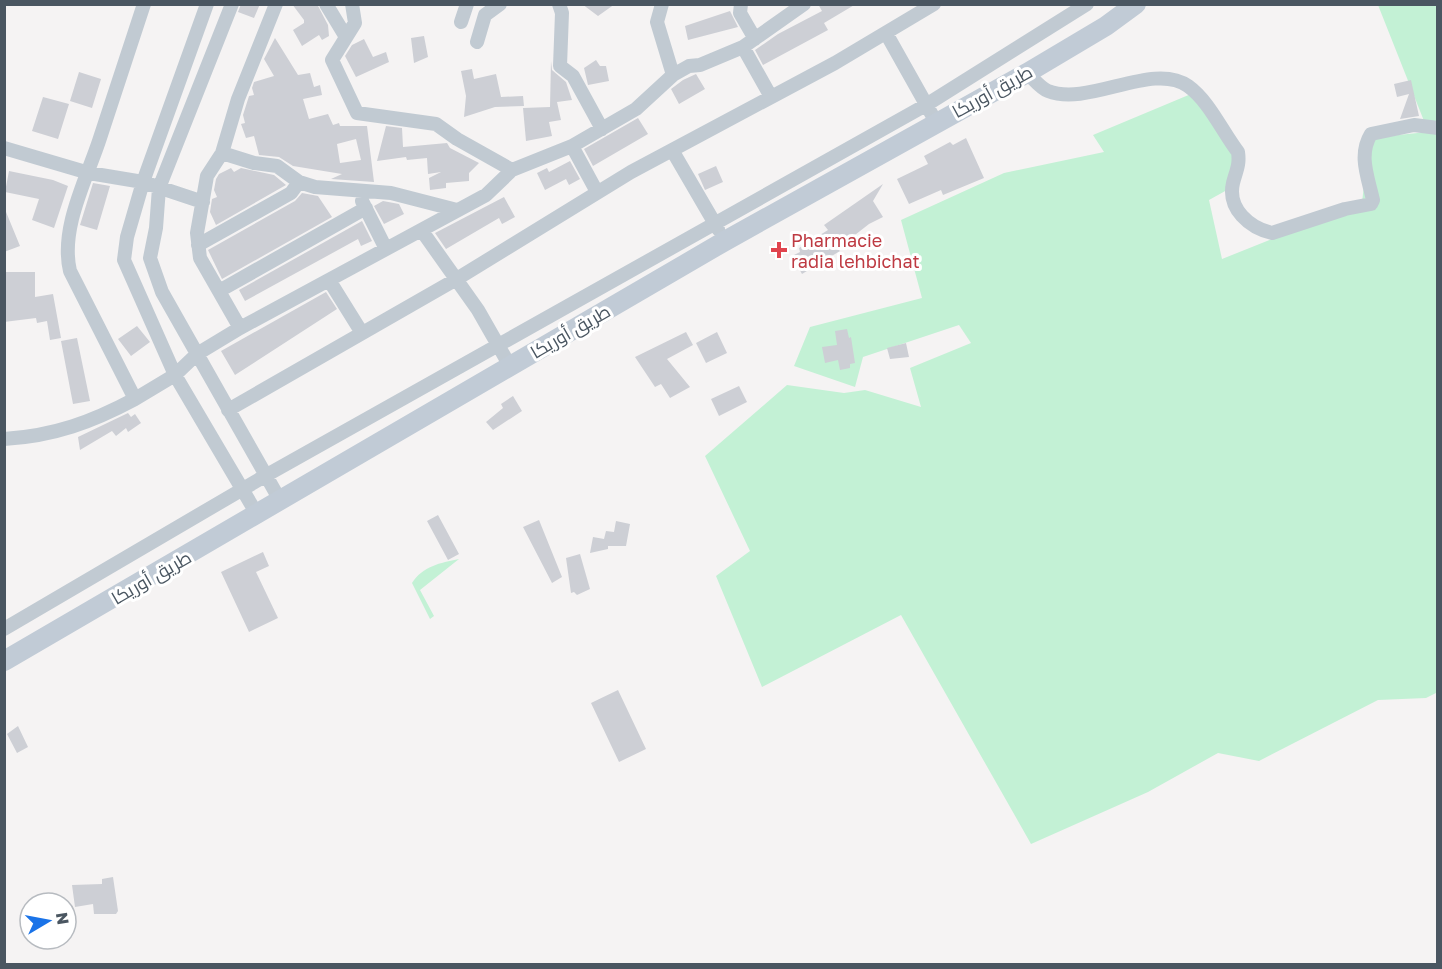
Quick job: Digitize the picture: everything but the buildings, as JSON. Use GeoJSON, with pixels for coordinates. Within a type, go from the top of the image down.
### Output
{"type":"FeatureCollection","features":[{"type":"Feature","properties":{"kind":"street"},"geometry":{"type":"LineString","coordinates":[[135,399],[110,344],[77,286],[68,259],[70,234],[144,4]]}},
{"type":"Feature","properties":{"kind":"street"},"geometry":{"type":"LineString","coordinates":[[207,4],[143,182],[125,243],[124,260],[175,375],[258,516]]}},
{"type":"Feature","properties":{"kind":"street"},"geometry":{"type":"LineString","coordinates":[[232,4],[159,188],[156,228],[150,258],[162,292],[281,502]]}},
{"type":"Feature","properties":{"kind":"street"},"geometry":{"type":"LineString","coordinates":[[240,328],[200,258],[197,233],[207,176],[222,153],[238,99],[276,4]]}},
{"type":"Feature","properties":{"kind":"street"},"geometry":{"type":"LineString","coordinates":[[326,4],[346,37]]}},
{"type":"Feature","properties":{"kind":"street"},"geometry":{"type":"LineString","coordinates":[[352,4],[355,23],[332,60],[357,113],[436,123],[457,139],[512,170]]}},
{"type":"Feature","properties":{"kind":"street"},"geometry":{"type":"LineString","coordinates":[[460,22],[467,4]]}},
{"type":"Feature","properties":{"kind":"street"},"geometry":{"type":"LineString","coordinates":[[477,42],[485,15],[500,4]]}},
{"type":"Feature","properties":{"kind":"street"},"geometry":{"type":"LineString","coordinates":[[559,4],[562,12],[561,66],[573,76],[602,129]]}},
{"type":"Feature","properties":{"kind":"street"},"geometry":{"type":"LineString","coordinates":[[662,4],[657,22],[673,75]]}},
{"type":"Feature","properties":{"kind":"street"},"geometry":{"type":"LineString","coordinates":[[741,4],[740,13],[755,39]]}},
{"type":"Feature","properties":{"kind":"street"},"geometry":{"type":"LineString","coordinates":[[4,439],[38,437],[66,430],[90,422],[135,399],[175,375],[197,354],[240,328],[486,195],[512,170],[572,146],[602,129],[636,109],[673,75],[689,66],[700,65],[743,47],[804,4]]}},
{"type":"Feature","properties":{"kind":"street"},"geometry":{"type":"LineString","coordinates":[[228,410],[455,280],[597,192],[886,33],[934,4]]}},
{"type":"Feature","properties":{"kind":"street"},"geometry":{"type":"LineString","coordinates":[[4,629],[265,476],[500,347],[714,223],[931,114],[1087,4]]}},
{"type":"Feature","properties":{"kind":"street","name":"طريق أوريكا"},"geometry":{"type":"LineString","coordinates":[[5,659],[258,516],[724,241],[931,114],[1027,73],[1106,26],[1136,4]]}},
{"type":"Feature","properties":{"kind":"street"},"geometry":{"type":"LineString","coordinates":[[886,33],[931,114]]}},
{"type":"Feature","properties":{"kind":"street"},"geometry":{"type":"LineString","coordinates":[[743,47],[771,97]]}},
{"type":"Feature","properties":{"kind":"street"},"geometry":{"type":"LineString","coordinates":[[1027,73],[1047,91],[1069,93],[1105,90],[1152,79],[1172,79],[1185,84],[1199,95],[1238,152],[1240,161],[1232,185],[1233,202],[1239,213],[1260,230],[1272,233],[1345,209],[1371,204],[1373,200],[1365,165],[1365,144],[1371,134],[1414,125],[1437,128]]}},
{"type":"Feature","properties":{"kind":"street"},"geometry":{"type":"LineString","coordinates":[[572,146],[597,192]]}},
{"type":"Feature","properties":{"kind":"street"},"geometry":{"type":"LineString","coordinates":[[4,148],[89,173],[143,182],[203,202]]}},
{"type":"Feature","properties":{"kind":"street"},"geometry":{"type":"LineString","coordinates":[[672,150],[724,241]]}},
{"type":"Feature","properties":{"kind":"street"},"geometry":{"type":"LineString","coordinates":[[222,153],[254,164],[277,166],[299,182],[315,187],[414,197],[457,210]]}},
{"type":"Feature","properties":{"kind":"street"},"geometry":{"type":"LineString","coordinates":[[198,245],[291,193],[299,182]]}},
{"type":"Feature","properties":{"kind":"street"},"geometry":{"type":"LineString","coordinates":[[357,191],[386,249]]}},
{"type":"Feature","properties":{"kind":"street"},"geometry":{"type":"LineString","coordinates":[[219,291],[366,208]]}},
{"type":"Feature","properties":{"kind":"street"},"geometry":{"type":"LineString","coordinates":[[422,231],[478,310],[510,366]]}},
{"type":"Feature","properties":{"kind":"street"},"geometry":{"type":"LineString","coordinates":[[329,280],[362,333]]}},
{"type":"Feature","properties":{"kind":"green space"},"geometry":{"type":"Polygon","coordinates":[[[1378,5],[1437,5],[1437,122],[1424,121],[1378,5]]]}},
{"type":"Feature","properties":{"kind":"green space"},"geometry":{"type":"Polygon","coordinates":[[[1191,94],[1236,154],[1227,190],[1209,200],[1222,259],[1362,203],[1369,138],[1437,131],[1438,692],[1426,698],[1378,700],[1259,761],[1218,753],[1148,792],[1031,844],[901,615],[762,687],[716,576],[750,551],[705,456],[787,385],[844,393],[865,390],[921,407],[910,368],[971,343],[959,325],[863,357],[855,387],[794,366],[810,327],[922,298],[901,220],[1004,173],[1104,152],[1093,135],[1191,94]]]}},
{"type":"Feature","properties":{"kind":"green space"},"geometry":{"type":"Polygon","coordinates":[[[459,559],[420,590],[434,616],[430,619],[412,583],[427,569],[459,559]]]}},
{"type":"Feature","properties":{"kind":"place","name":"Pharmacie radia lehbichat"},"geometry":{"type":"Point","coordinates":[779,250]}}]}
